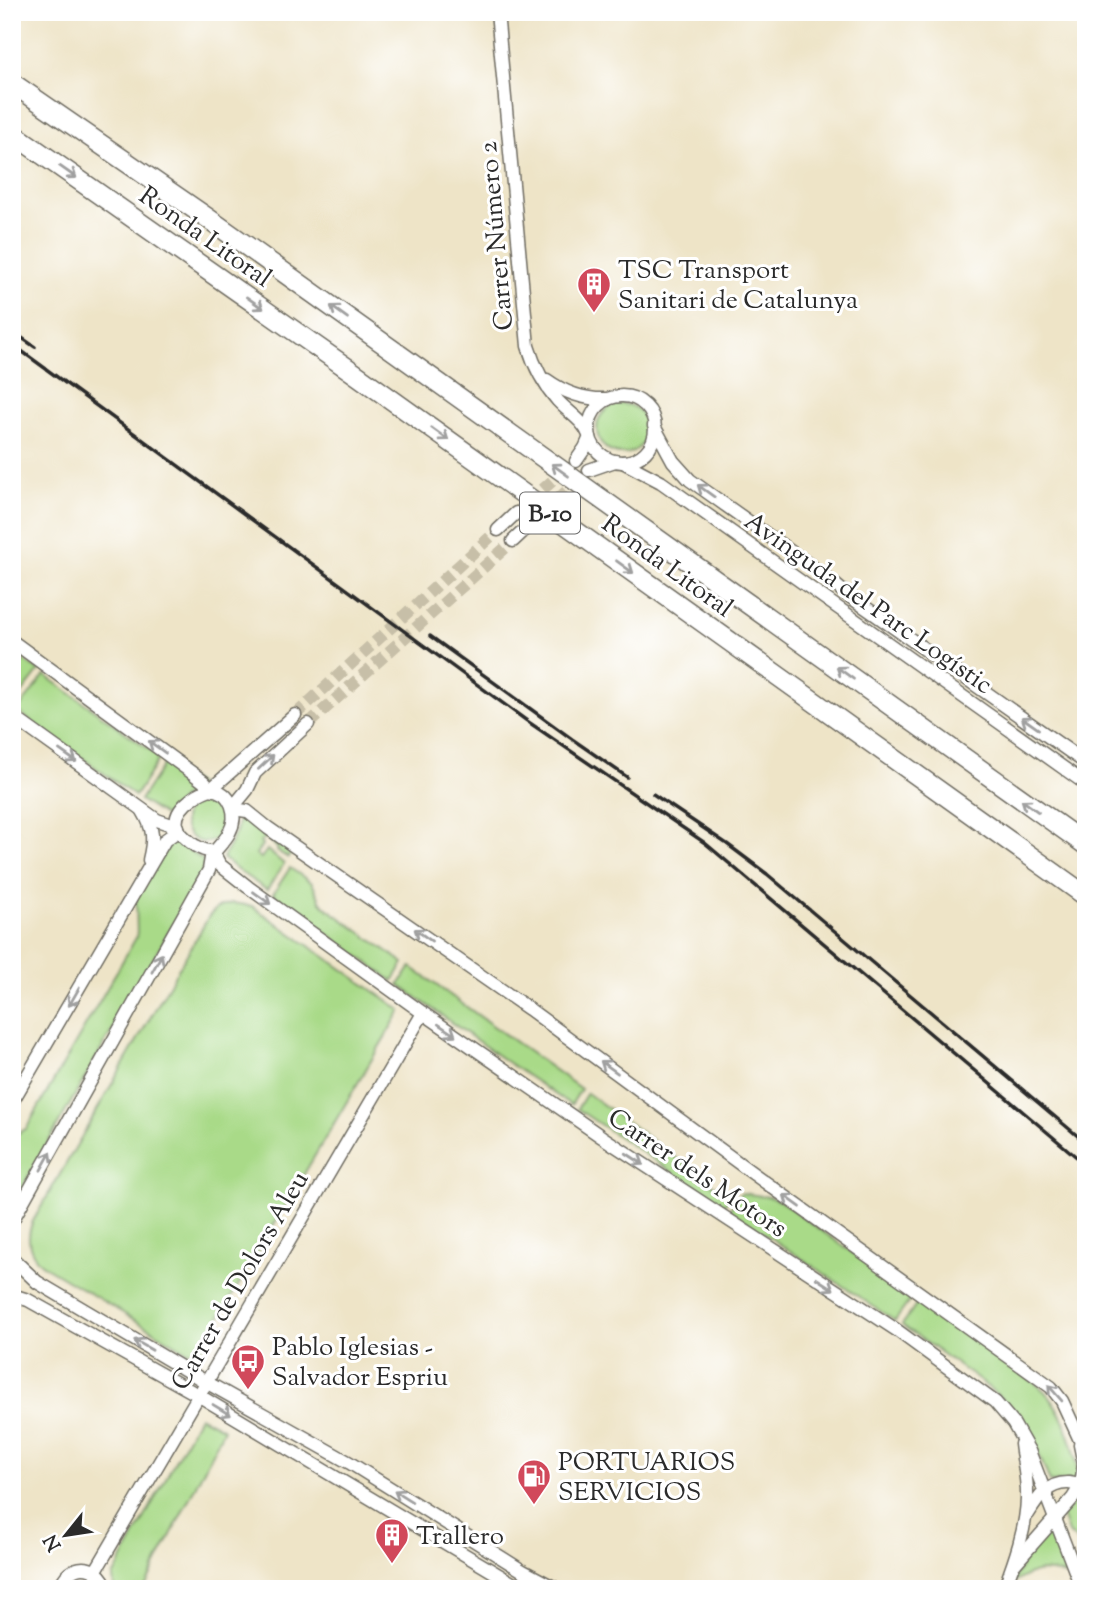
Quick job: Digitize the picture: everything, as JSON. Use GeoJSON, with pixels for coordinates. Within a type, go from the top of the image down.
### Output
{"type":"FeatureCollection","features":[{"type":"Feature","properties":{"kind":"highway","name":"Ronda Litoral"},"geometry":{"type":"LineString","coordinates":[[12,83],[209,219],[1086,845]]}},
{"type":"Feature","properties":{"kind":"highway","name":"Ronda Litoral"},"geometry":{"type":"LineString","coordinates":[[12,133],[379,391],[1086,896]]}},
{"type":"Feature","properties":{"kind":"street","name":"Carrer Número 2"},"geometry":{"type":"LineString","coordinates":[[497,12],[527,346],[541,376],[559,401],[583,424],[589,436]]}},
{"type":"Feature","properties":{"kind":"street"},"geometry":{"type":"LineString","coordinates":[[541,376],[574,394],[596,398],[630,397],[647,408],[652,417],[654,437],[646,451],[633,460],[619,461],[589,470]]}},
{"type":"Feature","properties":{"kind":"street"},"geometry":{"type":"LineString","coordinates":[[576,461],[585,448],[594,411],[610,398]]}},
{"type":"Feature","properties":{"kind":"street","name":"Avinguda del Parc Logístic"},"geometry":{"type":"LineString","coordinates":[[654,426],[666,451],[690,480],[1086,763]]}},
{"type":"Feature","properties":{"kind":"street"},"geometry":{"type":"LineString","coordinates":[[589,436],[603,456],[619,461]]}},
{"type":"Feature","properties":{"kind":"street","name":"Avinguda del Parc Logístic"},"geometry":{"type":"LineString","coordinates":[[619,461],[661,482],[1086,783]]}},
{"type":"Feature","properties":{"kind":"street"},"geometry":{"type":"LineString","coordinates":[[498,530],[516,513]]}},
{"type":"Feature","properties":{"kind":"street"},"geometry":{"type":"LineString","coordinates":[[513,541],[531,524]]}},
{"type":"Feature","properties":{"kind":"street"},"geometry":{"type":"LineString","coordinates":[[12,640],[211,789],[218,790],[229,799],[233,808],[228,835],[213,852],[209,870],[12,1221]]}},
{"type":"Feature","properties":{"kind":"street"},"geometry":{"type":"LineString","coordinates":[[178,829],[177,822],[191,798],[211,789],[295,715]]}},
{"type":"Feature","properties":{"kind":"street"},"geometry":{"type":"LineString","coordinates":[[12,716],[158,820],[178,829],[201,849],[213,852]]}},
{"type":"Feature","properties":{"kind":"street"},"geometry":{"type":"LineString","coordinates":[[233,808],[247,790],[255,773],[308,724]]}},
{"type":"Feature","properties":{"kind":"street"},"geometry":{"type":"LineString","coordinates":[[141,808],[151,824],[153,837],[145,874]]}},
{"type":"Feature","properties":{"kind":"street","name":"Carrer dels Motors"},"geometry":{"type":"LineString","coordinates":[[233,808],[247,811],[529,1009],[1051,1387],[1062,1401],[1086,1453]]}},
{"type":"Feature","properties":{"kind":"street"},"geometry":{"type":"LineString","coordinates":[[12,1102],[164,840],[178,829]]}},
{"type":"Feature","properties":{"kind":"street","name":"Carrer dels Motors"},"geometry":{"type":"LineString","coordinates":[[213,852],[220,865],[247,887],[423,1013],[622,1151],[895,1329],[995,1402],[1020,1433],[1029,1451],[1082,1589]]}},
{"type":"Feature","properties":{"kind":"street","name":"Carrer de Dolors Aleu"},"geometry":{"type":"LineString","coordinates":[[95,1572],[423,1013]]}},
{"type":"Feature","properties":{"kind":"street"},"geometry":{"type":"LineString","coordinates":[[12,1258],[37,1282],[329,1451],[523,1571],[557,1589]]}},
{"type":"Feature","properties":{"kind":"street"},"geometry":{"type":"LineString","coordinates":[[12,1295],[28,1300],[198,1395],[518,1588],[523,1571]]}},
{"type":"Feature","properties":{"kind":"street"},"geometry":{"type":"LineString","coordinates":[[278,1444],[290,1429]]}},
{"type":"Feature","properties":{"kind":"street"},"geometry":{"type":"LineString","coordinates":[[1013,1566],[1083,1487],[1084,1464],[1076,1430]]}},
{"type":"Feature","properties":{"kind":"street"},"geometry":{"type":"LineString","coordinates":[[1004,1589],[1013,1566],[1025,1518],[1027,1496],[1020,1433]]}},
{"type":"Feature","properties":{"kind":"street"},"geometry":{"type":"LineString","coordinates":[[320,1469],[329,1451]]}},
{"type":"Feature","properties":{"kind":"street"},"geometry":{"type":"LineString","coordinates":[[1025,1518],[1044,1491],[1061,1484],[1083,1487]]}},
{"type":"Feature","properties":{"kind":"street"},"geometry":{"type":"LineString","coordinates":[[60,1589],[61,1582],[68,1573],[84,1568],[95,1572],[107,1589]]}},
{"type":"Feature","properties":{"kind":"green space"},"geometry":{"type":"Polygon","coordinates":[[[622,404],[639,412],[647,429],[639,446],[622,454],[605,446],[597,429],[605,412],[622,404]]]}},
{"type":"Feature","properties":{"kind":"green space"},"geometry":{"type":"Polygon","coordinates":[[[12,653],[39,671],[12,706],[12,653]]]}},
{"type":"Feature","properties":{"kind":"green space"},"geometry":{"type":"Polygon","coordinates":[[[45,675],[160,757],[135,796],[17,711],[45,675]]]}},
{"type":"Feature","properties":{"kind":"green space"},"geometry":{"type":"Polygon","coordinates":[[[165,762],[198,785],[182,799],[172,814],[166,817],[140,800],[165,762]]]}},
{"type":"Feature","properties":{"kind":"green space"},"geometry":{"type":"Polygon","coordinates":[[[205,800],[220,806],[226,821],[220,836],[205,842],[190,836],[184,821],[190,806],[205,800]]]}},
{"type":"Feature","properties":{"kind":"green space"},"geometry":{"type":"Polygon","coordinates":[[[241,816],[292,852],[288,858],[277,851],[267,837],[260,842],[262,845],[256,854],[261,858],[267,850],[284,864],[267,890],[223,858],[241,816]]]}},
{"type":"Feature","properties":{"kind":"green space"},"geometry":{"type":"Polygon","coordinates":[[[172,840],[204,861],[202,874],[12,1205],[12,1136],[26,1129],[137,936],[136,897],[172,840]]]}},
{"type":"Feature","properties":{"kind":"green space"},"geometry":{"type":"Polygon","coordinates":[[[290,868],[312,883],[321,902],[328,909],[404,963],[393,981],[273,894],[290,868]]]}},
{"type":"Feature","properties":{"kind":"green space"},"geometry":{"type":"Polygon","coordinates":[[[232,903],[252,906],[401,1010],[200,1350],[195,1352],[187,1351],[44,1266],[32,1251],[29,1234],[33,1221],[209,916],[217,908],[232,903]]]}},
{"type":"Feature","properties":{"kind":"green space"},"geometry":{"type":"Polygon","coordinates":[[[411,967],[581,1089],[571,1105],[399,985],[411,967]]]}},
{"type":"Feature","properties":{"kind":"green space"},"geometry":{"type":"Polygon","coordinates":[[[587,1093],[715,1186],[734,1192],[723,1206],[577,1109],[587,1093]]]}},
{"type":"Feature","properties":{"kind":"green space"},"geometry":{"type":"Polygon","coordinates":[[[741,1193],[780,1201],[913,1296],[895,1321],[729,1210],[741,1193]]]}},
{"type":"Feature","properties":{"kind":"green space"},"geometry":{"type":"Polygon","coordinates":[[[919,1300],[1047,1394],[1069,1435],[1076,1458],[1077,1480],[1050,1482],[1031,1438],[1010,1407],[986,1385],[902,1325],[919,1300]]]}},
{"type":"Feature","properties":{"kind":"green space"},"geometry":{"type":"Polygon","coordinates":[[[199,1416],[224,1429],[144,1589],[114,1589],[113,1577],[199,1416]]]}},
{"type":"Feature","properties":{"kind":"green space"},"geometry":{"type":"Polygon","coordinates":[[[1082,1492],[1086,1495],[1086,1565],[1062,1516],[1082,1492]]]}},
{"type":"Feature","properties":{"kind":"green space"},"geometry":{"type":"Polygon","coordinates":[[[1053,1528],[1070,1576],[1042,1571],[1029,1574],[1014,1583],[1024,1559],[1053,1528]]]}},
{"type":"Feature","properties":{"kind":"tunnel"},"geometry":{"type":"LineString","coordinates":[[516,513],[567,468]]}},
{"type":"Feature","properties":{"kind":"tunnel"},"geometry":{"type":"LineString","coordinates":[[531,524],[582,477]]}},
{"type":"Feature","properties":{"kind":"tunnel"},"geometry":{"type":"LineString","coordinates":[[295,715],[498,530]]}},
{"type":"Feature","properties":{"kind":"tunnel"},"geometry":{"type":"LineString","coordinates":[[308,724],[513,541]]}},
{"type":"Feature","properties":{"kind":"railway"},"geometry":{"type":"LineString","coordinates":[[12,331],[35,347]]}},
{"type":"Feature","properties":{"kind":"railway"},"geometry":{"type":"LineString","coordinates":[[12,344],[527,721],[705,843],[1086,1165]]}},
{"type":"Feature","properties":{"kind":"railway"},"geometry":{"type":"LineString","coordinates":[[430,636],[627,777]]}},
{"type":"Feature","properties":{"kind":"railway"},"geometry":{"type":"LineString","coordinates":[[653,794],[767,874],[1086,1143]]}},
{"type":"Feature","properties":{"kind":"place","name":"TSC Transport Sanitari de Catalunya"},"geometry":{"type":"Point","coordinates":[594,314]}},
{"type":"Feature","properties":{"kind":"place","name":"Pablo Iglesias - Salvador Espriu"},"geometry":{"type":"Point","coordinates":[248,1391]}},
{"type":"Feature","properties":{"kind":"place","name":"PORTUARIOS SERVICIOS"},"geometry":{"type":"Point","coordinates":[534,1506]}},
{"type":"Feature","properties":{"kind":"place","name":"Trallero"},"geometry":{"type":"Point","coordinates":[392,1565]}}]}
